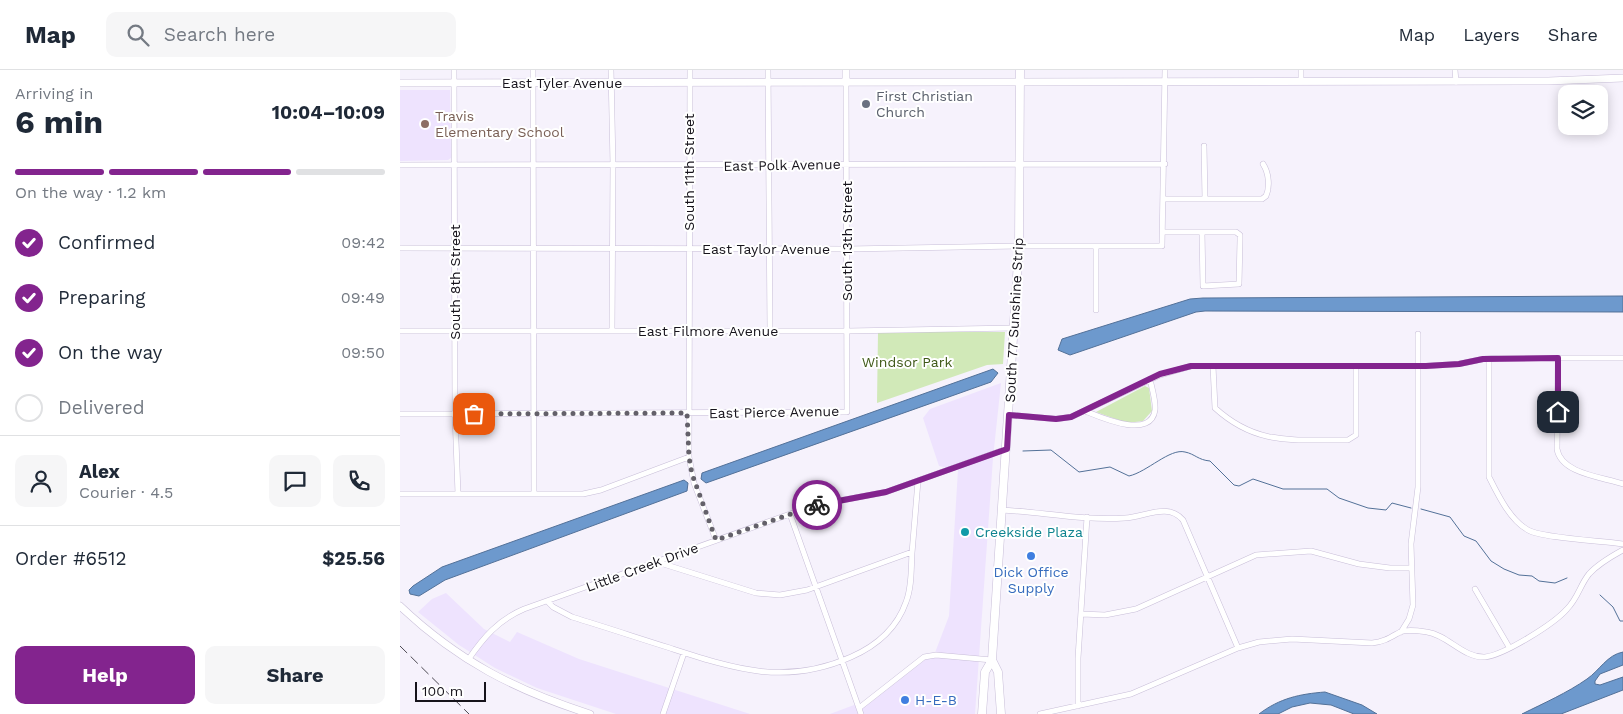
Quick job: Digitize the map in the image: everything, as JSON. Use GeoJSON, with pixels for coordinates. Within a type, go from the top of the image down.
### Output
{"type":"FeatureCollection","features":[{"type":"Feature","properties":{"kind":"main road","name":"South 13th Street"},"geometry":{"type":"LineString","coordinates":[[846,70],[846,82]]}},
{"type":"Feature","properties":{"kind":"main road","name":"South 77 Sunshine Strip"},"geometry":{"type":"LineString","coordinates":[[992,660],[1019,246],[1021,163],[1020,70]]}},
{"type":"Feature","properties":{"kind":"main road","name":"East Tyler Avenue"},"geometry":{"type":"LineString","coordinates":[[400,84],[1165,81],[1456,82],[1598,81],[1623,78]]}},
{"type":"Feature","properties":{"kind":"main road"},"geometry":{"type":"LineString","coordinates":[[400,606],[441,643],[467,661],[515,687],[590,714]]}},
{"type":"Feature","properties":{"kind":"main road"},"geometry":{"type":"LineString","coordinates":[[982,714],[985,672],[992,660]]}},
{"type":"Feature","properties":{"kind":"main road"},"geometry":{"type":"LineString","coordinates":[[992,660],[998,672],[1001,714]]}},
{"type":"Feature","properties":{"kind":"street","name":"South 8th Street"},"geometry":{"type":"LineString","coordinates":[[454,70],[455,414],[458,494]]}},
{"type":"Feature","properties":{"kind":"street"},"geometry":{"type":"LineString","coordinates":[[533,70],[532,331],[534,494]]}},
{"type":"Feature","properties":{"kind":"street"},"geometry":{"type":"LineString","coordinates":[[611,70],[613,165],[612,331]]}},
{"type":"Feature","properties":{"kind":"street","name":"South 11th Street"},"geometry":{"type":"LineString","coordinates":[[690,70],[687,413],[689,457],[694,483],[716,540]]}},
{"type":"Feature","properties":{"kind":"street"},"geometry":{"type":"LineString","coordinates":[[768,70],[770,331]]}},
{"type":"Feature","properties":{"kind":"street"},"geometry":{"type":"LineString","coordinates":[[1165,70],[1163,232],[1202,232],[1236,232],[1240,235],[1239,284],[1203,286],[1202,232]]}},
{"type":"Feature","properties":{"kind":"street"},"geometry":{"type":"LineString","coordinates":[[1301,70],[1301,81]]}},
{"type":"Feature","properties":{"kind":"street"},"geometry":{"type":"LineString","coordinates":[[1455,70],[1456,82]]}},
{"type":"Feature","properties":{"kind":"street","name":"South 13th Street"},"geometry":{"type":"LineString","coordinates":[[846,82],[847,412]]}},
{"type":"Feature","properties":{"kind":"street"},"geometry":{"type":"LineString","coordinates":[[1204,146],[1205,199]]}},
{"type":"Feature","properties":{"kind":"street","name":"East Polk Avenue"},"geometry":{"type":"LineString","coordinates":[[400,165],[1165,164]]}},
{"type":"Feature","properties":{"kind":"street"},"geometry":{"type":"LineString","coordinates":[[1164,199],[1262,199],[1266,196],[1268,190],[1267,172],[1263,164]]}},
{"type":"Feature","properties":{"kind":"street","name":"East Taylor Avenue"},"geometry":{"type":"LineString","coordinates":[[400,248],[847,249],[1162,246],[1163,232]]}},
{"type":"Feature","properties":{"kind":"street"},"geometry":{"type":"LineString","coordinates":[[1096,246],[1096,310]]}},
{"type":"Feature","properties":{"kind":"street","name":"East Filmore Avenue"},"geometry":{"type":"LineString","coordinates":[[400,331],[847,331],[1015,328]]}},
{"type":"Feature","properties":{"kind":"street"},"geometry":{"type":"LineString","coordinates":[[1401,632],[1409,618],[1413,605],[1411,568],[1418,487],[1418,334]]}},
{"type":"Feature","properties":{"kind":"street"},"geometry":{"type":"LineString","coordinates":[[1558,358],[1557,449],[1560,459],[1569,467],[1623,484]]}},
{"type":"Feature","properties":{"kind":"street"},"geometry":{"type":"LineString","coordinates":[[1009,415],[1056,419],[1085,411],[1150,379],[1176,369],[1191,366],[1418,366],[1459,364],[1489,359],[1623,358]]}},
{"type":"Feature","properties":{"kind":"street"},"geometry":{"type":"LineString","coordinates":[[1489,359],[1489,477],[1497,493],[1512,514],[1522,526],[1535,534],[1623,544]]}},
{"type":"Feature","properties":{"kind":"street"},"geometry":{"type":"LineString","coordinates":[[1213,366],[1215,408],[1238,427],[1258,436],[1272,439],[1348,440],[1356,435],[1356,366]]}},
{"type":"Feature","properties":{"kind":"street"},"geometry":{"type":"LineString","coordinates":[[1085,411],[1126,425],[1144,424],[1152,418],[1155,411],[1150,379]]}},
{"type":"Feature","properties":{"kind":"street","name":"East Pierce Avenue"},"geometry":{"type":"LineString","coordinates":[[400,414],[847,412]]}},
{"type":"Feature","properties":{"kind":"street","name":"Little Creek Drive"},"geometry":{"type":"LineString","coordinates":[[467,661],[497,624],[517,612],[790,514],[827,503],[881,493],[1007,449]]}},
{"type":"Feature","properties":{"kind":"street"},"geometry":{"type":"LineString","coordinates":[[400,494],[575,494],[592,492],[689,457]]}},
{"type":"Feature","properties":{"kind":"street"},"geometry":{"type":"LineString","coordinates":[[548,602],[553,608],[572,617],[738,669],[794,672],[842,661],[875,644],[896,622],[906,602],[918,481]]}},
{"type":"Feature","properties":{"kind":"street"},"geometry":{"type":"LineString","coordinates":[[1001,510],[1120,519],[1161,511],[1174,512],[1183,520],[1238,648]]}},
{"type":"Feature","properties":{"kind":"street"},"geometry":{"type":"LineString","coordinates":[[790,514],[861,714]]}},
{"type":"Feature","properties":{"kind":"street"},"geometry":{"type":"LineString","coordinates":[[1078,706],[1078,666],[1088,517]]}},
{"type":"Feature","properties":{"kind":"street"},"geometry":{"type":"LineString","coordinates":[[1040,714],[1131,694],[1238,648],[1275,639],[1380,642],[1401,632],[1417,631],[1435,634],[1478,656],[1494,655],[1566,611],[1578,596],[1589,574],[1623,550]]}},
{"type":"Feature","properties":{"kind":"street"},"geometry":{"type":"LineString","coordinates":[[1082,614],[1105,615],[1136,609],[1256,555],[1311,551],[1359,564],[1390,568],[1411,568]]}},
{"type":"Feature","properties":{"kind":"street"},"geometry":{"type":"LineString","coordinates":[[657,562],[765,595],[787,594],[816,587],[912,552]]}},
{"type":"Feature","properties":{"kind":"street"},"geometry":{"type":"LineString","coordinates":[[1475,589],[1509,647]]}},
{"type":"Feature","properties":{"kind":"street"},"geometry":{"type":"LineString","coordinates":[[663,714],[684,653]]}},
{"type":"Feature","properties":{"kind":"street"},"geometry":{"type":"LineString","coordinates":[[859,708],[924,657],[936,655],[992,660]]}},
{"type":"Feature","properties":{"kind":"shaded area","name":"Travis Elementary School"},"geometry":{"type":"Polygon","coordinates":[[[400,90],[450,90],[451,158],[448,160],[400,161],[400,90]]]}},
{"type":"Feature","properties":{"kind":"shaded area"},"geometry":{"type":"Polygon","coordinates":[[[1001,383],[993,458],[975,714],[830,714],[854,705],[866,706],[926,659],[933,658],[949,616],[958,470],[939,466],[923,418],[930,409],[1001,383]]]}},
{"type":"Feature","properties":{"kind":"shaded area"},"geometry":{"type":"Polygon","coordinates":[[[446,593],[484,629],[510,642],[517,632],[579,659],[750,714],[616,714],[537,688],[495,668],[459,645],[418,612],[432,599],[446,593]]]}},
{"type":"Feature","properties":{"kind":"green space","name":"Windsor Park"},"geometry":{"type":"Polygon","coordinates":[[[878,332],[1005,332],[1003,364],[987,365],[877,403],[878,332]]]}},
{"type":"Feature","properties":{"kind":"green space"},"geometry":{"type":"Polygon","coordinates":[[[1145,386],[1149,388],[1152,411],[1143,421],[1127,423],[1096,412],[1145,386]]]}},
{"type":"Feature","properties":{"kind":"water"},"geometry":{"type":"Polygon","coordinates":[[[1623,296],[1623,312],[1205,311],[1196,312],[1070,355],[1058,350],[1062,339],[1190,299],[1623,296]]]}},
{"type":"Feature","properties":{"kind":"water"},"geometry":{"type":"Polygon","coordinates":[[[993,369],[998,373],[991,382],[706,483],[701,479],[702,473],[993,369]]]}},
{"type":"Feature","properties":{"kind":"water"},"geometry":{"type":"Polygon","coordinates":[[[684,480],[688,483],[687,491],[445,580],[419,596],[410,594],[409,590],[413,586],[442,567],[684,480]]]}},
{"type":"Feature","properties":{"kind":"water"},"geometry":{"type":"Polygon","coordinates":[[[1623,652],[1623,665],[1600,674],[1595,684],[1600,685],[1623,677],[1623,690],[1561,714],[1522,714],[1579,684],[1592,675],[1612,656],[1623,652]]]}},
{"type":"Feature","properties":{"kind":"water"},"geometry":{"type":"Polygon","coordinates":[[[1325,692],[1362,705],[1377,714],[1354,714],[1331,705],[1310,703],[1292,707],[1278,714],[1259,714],[1275,704],[1290,698],[1325,692]]]}},
{"type":"Feature","properties":{"kind":"waterway"},"geometry":{"type":"LineString","coordinates":[[1023,451],[1051,450],[1079,472],[1110,467],[1129,476],[1165,457],[1185,452],[1210,461],[1234,485],[1239,486],[1253,479],[1283,489],[1327,489],[1339,498],[1368,508],[1386,510],[1392,503],[1411,508]]}},
{"type":"Feature","properties":{"kind":"waterway"},"geometry":{"type":"LineString","coordinates":[[1421,509],[1450,517],[1464,536],[1476,541],[1491,561],[1504,569],[1519,575],[1532,576],[1539,581],[1555,583],[1567,578]]}},
{"type":"Feature","properties":{"kind":"waterway"},"geometry":{"type":"LineString","coordinates":[[1600,595],[1613,607],[1620,621],[1623,621]]}},
{"type":"Feature","properties":{"kind":"railway"},"geometry":{"type":"LineString","coordinates":[[400,646],[469,714]]}},
{"type":"Feature","properties":{"kind":"way so far"},"geometry":{"type":"LineString","coordinates":[[474,414],[687,413],[689,457],[692,474],[716,540],[817,505]]}},
{"type":"Feature","properties":{"kind":"place","name":"First Christian Church"},"geometry":{"type":"Point","coordinates":[866,104]}},
{"type":"Feature","properties":{"kind":"place","name":"Travis Elementary School"},"geometry":{"type":"Point","coordinates":[425,124]}},
{"type":"Feature","properties":{"kind":"place","name":"Creekside Plaza"},"geometry":{"type":"Point","coordinates":[965,532]}},
{"type":"Feature","properties":{"kind":"place","name":"Dick Office Supply"},"geometry":{"type":"Point","coordinates":[1031,556]}},
{"type":"Feature","properties":{"kind":"place","name":"H-E-B"},"geometry":{"type":"Point","coordinates":[905,700]}},
{"type":"Feature","properties":{"kind":"route"},"geometry":{"type":"LineString","coordinates":[[817,505],[886,492],[1007,449],[1009,415],[1056,419],[1071,417],[1160,374],[1191,366],[1426,366],[1451,365],[1483,359],[1558,358],[1558,412]]}}]}
